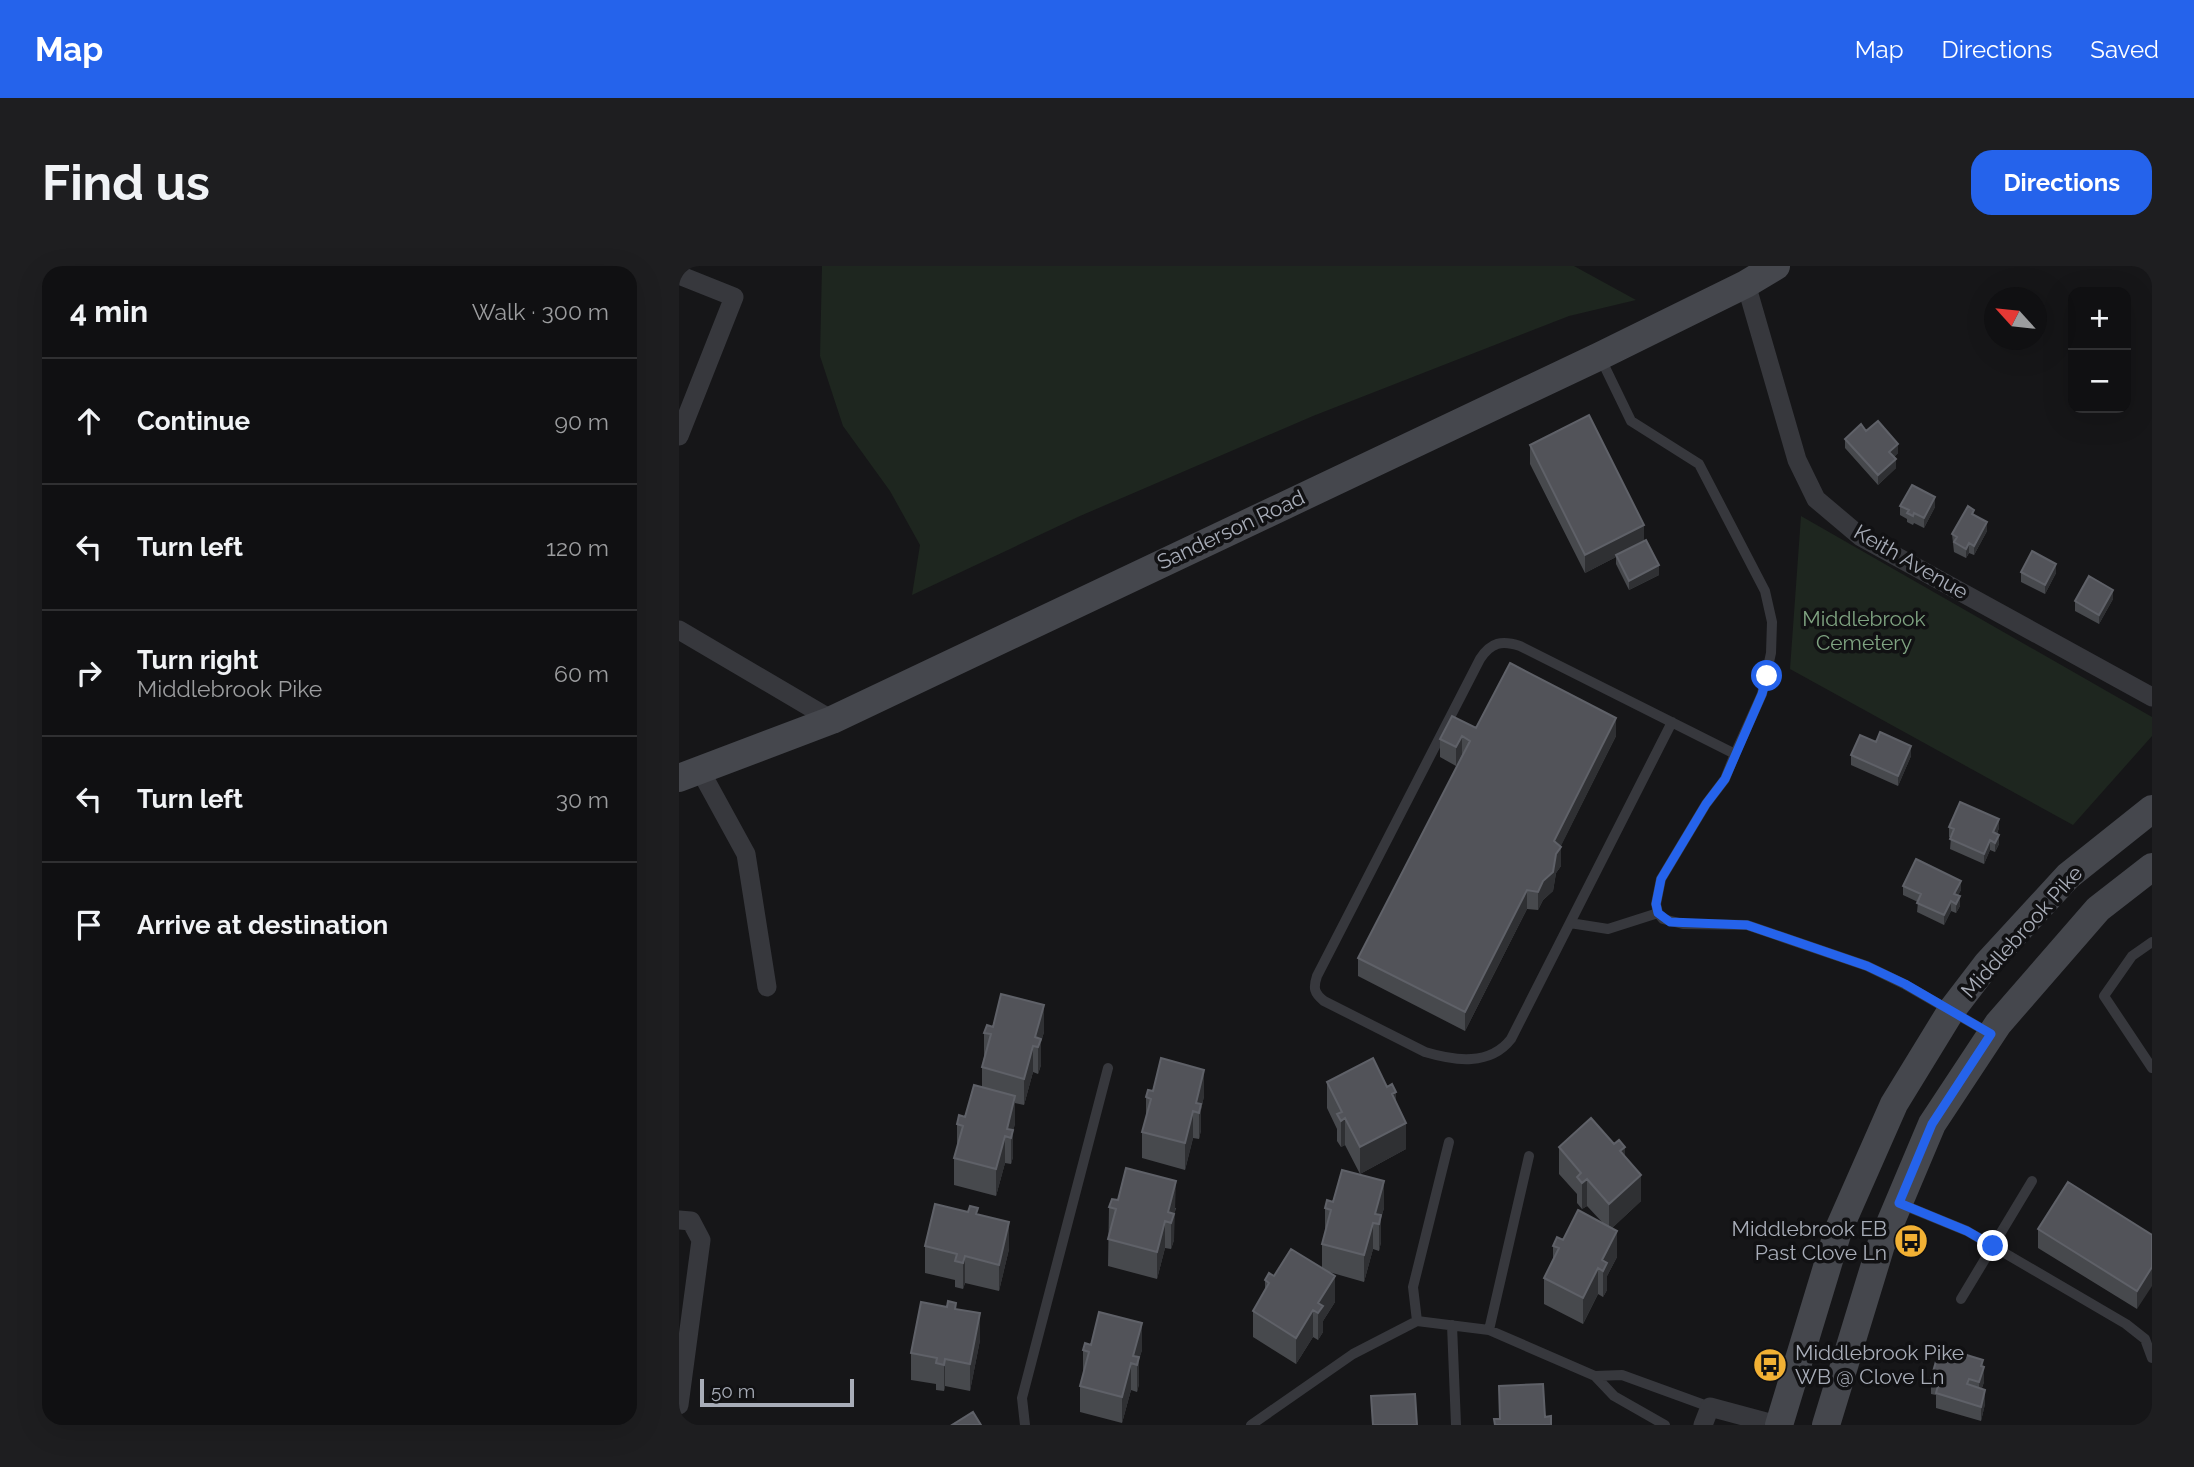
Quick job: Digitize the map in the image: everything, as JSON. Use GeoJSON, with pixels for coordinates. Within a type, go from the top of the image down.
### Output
{"type":"FeatureCollection","features":[{"type":"Feature","properties":{"kind":"main road","name":"Sanderson Road"},"geometry":{"type":"LineString","coordinates":[[690,774],[832,720],[1600,356],[1744,275],[1776,266]]}},
{"type":"Feature","properties":{"kind":"main road","name":"Middlebrook Pike"},"geometry":{"type":"LineString","coordinates":[[1778,1425],[1838,1231],[1894,1104],[1951,1011],[1987,964],[2068,876],[2152,809]]}},
{"type":"Feature","properties":{"kind":"main road","name":"Middlebrook Pike"},"geometry":{"type":"LineString","coordinates":[[1826,1425],[1881,1245],[1932,1124],[1991,1034],[2098,909],[2152,867]]}},
{"type":"Feature","properties":{"kind":"street"},"geometry":{"type":"LineString","coordinates":[[679,275],[734,297],[679,436]]}},
{"type":"Feature","properties":{"kind":"street","name":"Keith Avenue"},"geometry":{"type":"LineString","coordinates":[[1744,275],[1797,460],[1816,499],[1861,537],[2152,696]]}},
{"type":"Feature","properties":{"kind":"street"},"geometry":{"type":"LineString","coordinates":[[679,630],[832,720]]}},
{"type":"Feature","properties":{"kind":"street"},"geometry":{"type":"LineString","coordinates":[[690,774],[746,854],[767,987]]}},
{"type":"Feature","properties":{"kind":"street"},"geometry":{"type":"LineString","coordinates":[[679,1220],[691,1221],[701,1240],[679,1405]]}},
{"type":"Feature","properties":{"kind":"street"},"geometry":{"type":"LineString","coordinates":[[1706,1416],[1778,1425]]}},
{"type":"Feature","properties":{"kind":"lane"},"geometry":{"type":"LineString","coordinates":[[1600,356],[1631,421],[1699,464],[1765,591],[1772,622],[1771,653],[1762,694],[1725,779],[1706,804],[1661,879],[1656,904],[1658,913],[1670,922],[1747,925],[1867,966],[1905,984],[1991,1034]]}},
{"type":"Feature","properties":{"kind":"lane"},"geometry":{"type":"LineString","coordinates":[[1672,722],[1504,1048],[1494,1055],[1468,1059],[1425,1052],[1324,1001],[1316,994],[1314,986],[1317,976],[1486,649],[1495,643],[1507,642],[1520,646],[1672,722],[1735,754]]}},
{"type":"Feature","properties":{"kind":"lane"},"geometry":{"type":"LineString","coordinates":[[1570,923],[1608,929],[1658,913]]}},
{"type":"Feature","properties":{"kind":"lane"},"geometry":{"type":"LineString","coordinates":[[2152,942],[2132,957],[2104,996],[2152,1068]]}},
{"type":"Feature","properties":{"kind":"lane"},"geometry":{"type":"LineString","coordinates":[[1025,1425],[1022,1398],[1108,1068]]}},
{"type":"Feature","properties":{"kind":"lane"},"geometry":{"type":"LineString","coordinates":[[1417,1321],[1413,1287],[1449,1142]]}},
{"type":"Feature","properties":{"kind":"lane"},"geometry":{"type":"LineString","coordinates":[[1489,1331],[1529,1156]]}},
{"type":"Feature","properties":{"kind":"lane"},"geometry":{"type":"LineString","coordinates":[[1961,1299],[2032,1181]]}},
{"type":"Feature","properties":{"kind":"lane"},"geometry":{"type":"LineString","coordinates":[[1899,1203],[1967,1231],[2139,1334],[2152,1358]]}},
{"type":"Feature","properties":{"kind":"lane"},"geometry":{"type":"LineString","coordinates":[[1251,1425],[1353,1354],[1417,1321],[1489,1331],[1595,1376],[1614,1396],[1665,1425]]}},
{"type":"Feature","properties":{"kind":"lane"},"geometry":{"type":"LineString","coordinates":[[1452,1325],[1456,1425]]}},
{"type":"Feature","properties":{"kind":"lane"},"geometry":{"type":"LineString","coordinates":[[1595,1376],[1622,1375],[1706,1416]]}},
{"type":"Feature","properties":{"kind":"green space"},"geometry":{"type":"Polygon","coordinates":[[[822,266],[1574,266],[1636,300],[1569,316],[1313,416],[1080,516],[912,595],[920,545],[890,491],[843,426],[820,356],[822,266]]]}},
{"type":"Feature","properties":{"kind":"green space","name":"Middlebrook Cemetery"},"geometry":{"type":"Polygon","coordinates":[[[1801,516],[2152,717],[2152,736],[2073,825],[1790,669],[1801,516]]]}},
{"type":"Feature","properties":{"kind":"building"},"geometry":{"type":"Polygon","coordinates":[[[1589,415],[1644,525],[1585,555],[1530,445],[1589,415]]]}},
{"type":"Feature","properties":{"kind":"building"},"geometry":{"type":"Polygon","coordinates":[[[1878,421],[1898,444],[1889,452],[1896,459],[1878,475],[1845,439],[1861,424],[1866,431],[1878,421]]]}},
{"type":"Feature","properties":{"kind":"building"},"geometry":{"type":"Polygon","coordinates":[[[1912,485],[1935,497],[1924,518],[1907,513],[1909,510],[1900,506],[1912,485]]]}},
{"type":"Feature","properties":{"kind":"building"},"geometry":{"type":"Polygon","coordinates":[[[1968,506],[1974,510],[1972,514],[1987,522],[1974,546],[1969,543],[1966,549],[1954,542],[1957,537],[1952,534],[1968,506]]]}},
{"type":"Feature","properties":{"kind":"building"},"geometry":{"type":"Polygon","coordinates":[[[1646,540],[1659,565],[1629,581],[1616,555],[1646,540]]]}},
{"type":"Feature","properties":{"kind":"building"},"geometry":{"type":"Polygon","coordinates":[[[2032,551],[2056,564],[2045,585],[2021,572],[2032,551]]]}},
{"type":"Feature","properties":{"kind":"building"},"geometry":{"type":"Polygon","coordinates":[[[2089,576],[2113,590],[2099,615],[2075,601],[2089,576]]]}},
{"type":"Feature","properties":{"kind":"building"},"geometry":{"type":"Polygon","coordinates":[[[1510,663],[1616,718],[1554,841],[1561,847],[1556,854],[1553,872],[1543,881],[1538,892],[1527,890],[1465,1012],[1358,958],[1470,741],[1462,736],[1456,747],[1440,739],[1452,716],[1476,728],[1510,663]]]}},
{"type":"Feature","properties":{"kind":"building"},"geometry":{"type":"Polygon","coordinates":[[[1880,732],[1911,746],[1898,776],[1851,755],[1860,735],[1876,742],[1880,732]]]}},
{"type":"Feature","properties":{"kind":"building"},"geometry":{"type":"Polygon","coordinates":[[[1960,802],[1999,819],[1993,832],[1999,835],[1995,843],[1990,840],[1984,854],[1950,839],[1954,829],[1949,827],[1960,802]]]}},
{"type":"Feature","properties":{"kind":"building"},"geometry":{"type":"Polygon","coordinates":[[[1916,859],[1961,881],[1954,894],[1960,896],[1956,904],[1951,901],[1944,915],[1917,903],[1921,894],[1903,886],[1916,859]]]}},
{"type":"Feature","properties":{"kind":"building"},"geometry":{"type":"Polygon","coordinates":[[[1001,994],[1044,1005],[1035,1037],[1041,1039],[1038,1047],[1033,1046],[1024,1079],[982,1067],[991,1034],[984,1033],[987,1025],[993,1027],[1001,994]]]}},
{"type":"Feature","properties":{"kind":"building"},"geometry":{"type":"Polygon","coordinates":[[[1161,1058],[1204,1070],[1196,1103],[1201,1104],[1199,1113],[1193,1111],[1185,1143],[1142,1132],[1151,1099],[1146,1097],[1148,1090],[1153,1091],[1161,1058]]]}},
{"type":"Feature","properties":{"kind":"building"},"geometry":{"type":"Polygon","coordinates":[[[1373,1058],[1387,1087],[1392,1084],[1396,1092],[1392,1094],[1406,1123],[1360,1147],[1345,1118],[1341,1121],[1337,1114],[1342,1112],[1327,1082],[1373,1058]]]}},
{"type":"Feature","properties":{"kind":"building"},"geometry":{"type":"Polygon","coordinates":[[[974,1085],[1015,1096],[1007,1129],[1013,1130],[1011,1138],[1005,1136],[996,1169],[954,1158],[963,1126],[957,1124],[959,1115],[965,1117],[974,1085]]]}},
{"type":"Feature","properties":{"kind":"building"},"geometry":{"type":"Polygon","coordinates":[[[1591,1118],[1614,1144],[1619,1140],[1625,1147],[1620,1151],[1641,1175],[1609,1204],[1587,1179],[1582,1183],[1577,1177],[1581,1173],[1559,1147],[1591,1118]]]}},
{"type":"Feature","properties":{"kind":"building"},"geometry":{"type":"Polygon","coordinates":[[[1126,1168],[1176,1181],[1168,1212],[1174,1214],[1171,1223],[1165,1221],[1157,1252],[1108,1239],[1116,1209],[1109,1207],[1112,1199],[1118,1200],[1126,1168]]]}},
{"type":"Feature","properties":{"kind":"building"},"geometry":{"type":"Polygon","coordinates":[[[1342,1170],[1384,1181],[1375,1214],[1381,1215],[1379,1224],[1373,1223],[1364,1255],[1322,1244],[1331,1210],[1325,1208],[1327,1200],[1333,1202],[1342,1170]]]}},
{"type":"Feature","properties":{"kind":"building"},"geometry":{"type":"Polygon","coordinates":[[[2068,1182],[2152,1235],[2152,1267],[2137,1291],[2038,1229],[2068,1182]]]}},
{"type":"Feature","properties":{"kind":"building"},"geometry":{"type":"Polygon","coordinates":[[[935,1204],[968,1212],[970,1206],[978,1208],[976,1214],[1009,1222],[999,1265],[965,1256],[963,1263],[955,1261],[957,1254],[925,1246],[935,1204]]]}},
{"type":"Feature","properties":{"kind":"building"},"geometry":{"type":"Polygon","coordinates":[[[1578,1210],[1617,1231],[1602,1260],[1607,1263],[1603,1271],[1598,1268],[1583,1298],[1544,1278],[1559,1248],[1553,1246],[1557,1237],[1563,1240],[1578,1210]]]}},
{"type":"Feature","properties":{"kind":"building"},"geometry":{"type":"Polygon","coordinates":[[[1291,1249],[1335,1276],[1318,1303],[1323,1306],[1318,1313],[1313,1310],[1296,1338],[1253,1311],[1269,1283],[1265,1280],[1269,1273],[1274,1276],[1291,1249]]]}},
{"type":"Feature","properties":{"kind":"building"},"geometry":{"type":"Polygon","coordinates":[[[948,1301],[956,1303],[955,1309],[980,1313],[970,1364],[945,1359],[944,1365],[936,1363],[937,1358],[911,1353],[921,1302],[947,1307],[948,1301]]]}},
{"type":"Feature","properties":{"kind":"building"},"geometry":{"type":"Polygon","coordinates":[[[1099,1312],[1142,1323],[1133,1356],[1139,1357],[1137,1365],[1131,1363],[1122,1397],[1080,1386],[1089,1352],[1083,1350],[1085,1343],[1091,1345],[1099,1312]]]}},
{"type":"Feature","properties":{"kind":"building"},"geometry":{"type":"Polygon","coordinates":[[[1940,1347],[1983,1360],[1981,1366],[1984,1367],[1979,1382],[1969,1379],[1967,1384],[1985,1390],[1981,1407],[1936,1393],[1939,1382],[1931,1379],[1940,1347]]]}},
{"type":"Feature","properties":{"kind":"building"},"geometry":{"type":"Polygon","coordinates":[[[1543,1384],[1545,1417],[1551,1416],[1551,1425],[1495,1425],[1494,1419],[1500,1419],[1499,1386],[1543,1384]]]}},
{"type":"Feature","properties":{"kind":"building"},"geometry":{"type":"Polygon","coordinates":[[[1415,1394],[1417,1425],[1373,1425],[1371,1396],[1415,1394]]]}},
{"type":"Feature","properties":{"kind":"building"},"geometry":{"type":"Polygon","coordinates":[[[973,1412],[981,1425],[952,1425],[973,1412]]]}},
{"type":"Feature","properties":{"kind":"place","name":"Middlebrook EB Past Clove Ln"},"geometry":{"type":"Point","coordinates":[1911,1241]}},
{"type":"Feature","properties":{"kind":"place","name":"Middlebrook Pike WB @ Clove Ln"},"geometry":{"type":"Point","coordinates":[1770,1365]}},
{"type":"Feature","properties":{"kind":"route"},"geometry":{"type":"LineString","coordinates":[[1767,676],[1762,694],[1725,779],[1706,804],[1661,879],[1656,904],[1658,913],[1670,922],[1683,924],[1747,925],[1867,966],[1905,984],[1991,1034],[1932,1124],[1899,1203],[1967,1231],[1993,1246]]}}]}
